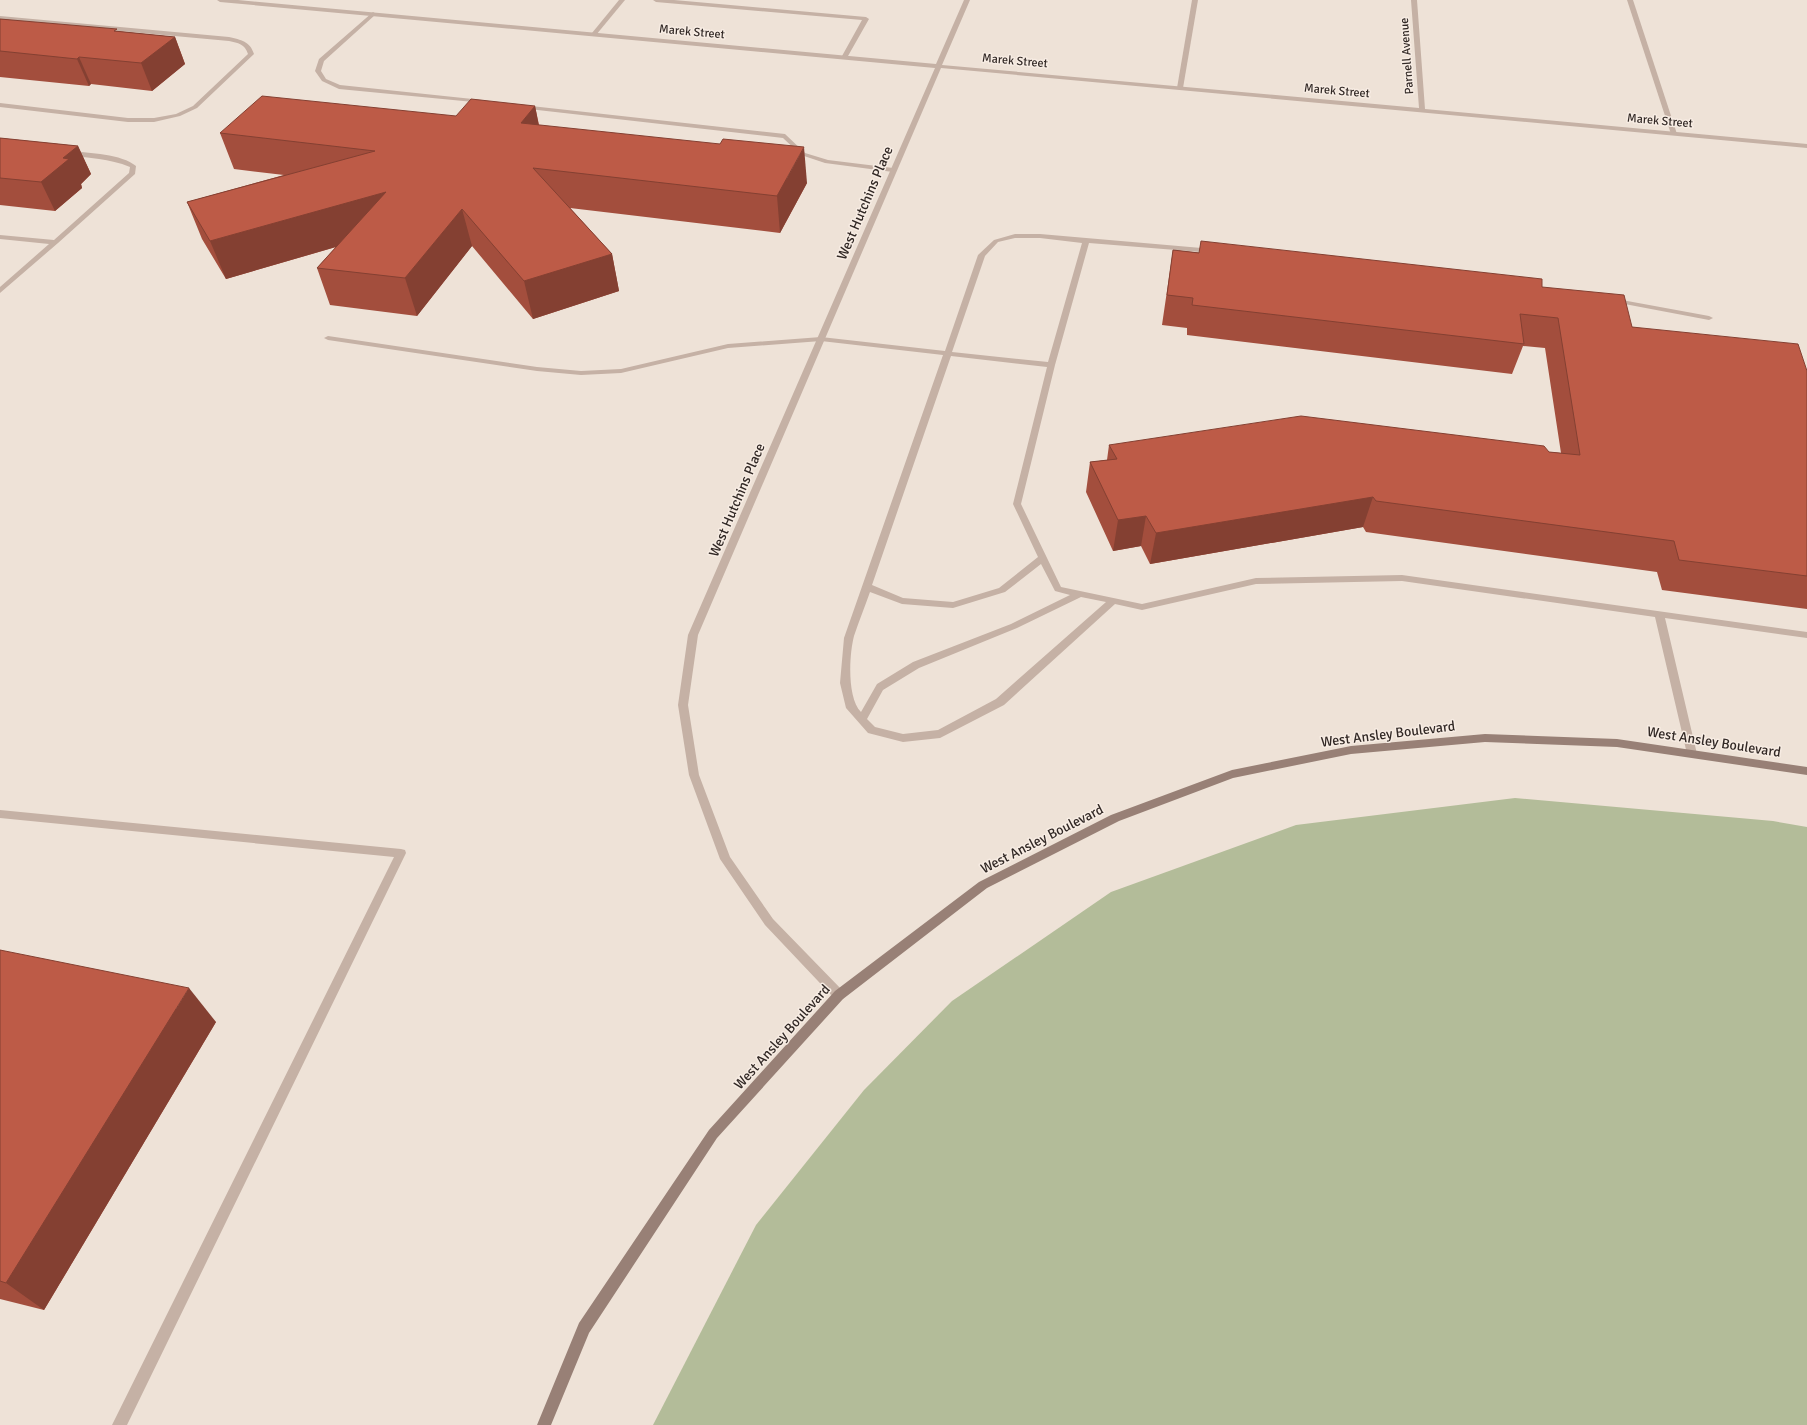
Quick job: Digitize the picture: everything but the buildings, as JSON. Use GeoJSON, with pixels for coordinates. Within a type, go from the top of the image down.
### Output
{"type":"FeatureCollection","features":[{"type":"Feature","properties":{"kind":"street","name":"Marek Street"},"geometry":{"type":"LineString","coordinates":[[220,0],[845,56],[1807,146]]}},
{"type":"Feature","properties":{"kind":"street"},"geometry":{"type":"LineString","coordinates":[[304,8],[314,0]]}},
{"type":"Feature","properties":{"kind":"street"},"geometry":{"type":"LineString","coordinates":[[594,34],[622,0]]}},
{"type":"Feature","properties":{"kind":"street"},"geometry":{"type":"LineString","coordinates":[[656,0],[866,19],[845,56]]}},
{"type":"Feature","properties":{"kind":"street","name":"West Hutchins Place"},"geometry":{"type":"LineString","coordinates":[[839,995],[769,922],[725,860],[694,775],[683,705],[693,635],[967,0]]}},
{"type":"Feature","properties":{"kind":"street"},"geometry":{"type":"LineString","coordinates":[[1180,88],[1195,0]]}},
{"type":"Feature","properties":{"kind":"street","name":"Parnell Avenue"},"geometry":{"type":"LineString","coordinates":[[1414,0],[1422,110]]}},
{"type":"Feature","properties":{"kind":"street"},"geometry":{"type":"LineString","coordinates":[[1630,0],[1674,134]]}},
{"type":"Feature","properties":{"kind":"street"},"geometry":{"type":"LineString","coordinates":[[373,14],[321,60],[318,71],[324,80],[339,87],[488,103]]}},
{"type":"Feature","properties":{"kind":"street"},"geometry":{"type":"LineString","coordinates":[[0,18],[229,39],[242,42],[249,47],[251,54],[195,107],[178,115],[154,120],[128,120],[0,105]]}},
{"type":"Feature","properties":{"kind":"street"},"geometry":{"type":"LineString","coordinates":[[511,106],[785,136],[803,154],[827,162],[893,170]]}},
{"type":"Feature","properties":{"kind":"street"},"geometry":{"type":"LineString","coordinates":[[0,291],[132,174],[133,166],[112,158],[60,152]]}},
{"type":"Feature","properties":{"kind":"street"},"geometry":{"type":"LineString","coordinates":[[1113,601],[1000,702],[940,734],[903,738],[872,730],[851,708],[845,683],[849,638],[982,255],[996,241],[1014,236],[1038,236],[1225,252]]}},
{"type":"Feature","properties":{"kind":"street"},"geometry":{"type":"LineString","coordinates":[[0,237],[56,242]]}},
{"type":"Feature","properties":{"kind":"street"},"geometry":{"type":"LineString","coordinates":[[1086,241],[1051,365],[1017,504],[1058,589],[1142,607],[1256,581],[1402,578],[1807,635]]}},
{"type":"Feature","properties":{"kind":"street"},"geometry":{"type":"LineString","coordinates":[[1609,299],[1709,318]]}},
{"type":"Feature","properties":{"kind":"street"},"geometry":{"type":"LineString","coordinates":[[328,338],[537,369],[581,373],[621,371],[728,346],[821,339],[1051,365]]}},
{"type":"Feature","properties":{"kind":"street"},"geometry":{"type":"LineString","coordinates":[[867,587],[902,601],[953,605],[1002,590],[1043,558]]}},
{"type":"Feature","properties":{"kind":"street"},"geometry":{"type":"LineString","coordinates":[[862,719],[880,686],[916,665],[1014,626],[1079,594]]}},
{"type":"Feature","properties":{"kind":"street"},"geometry":{"type":"LineString","coordinates":[[1659,614],[1669,662],[1692,754]]}},
{"type":"Feature","properties":{"kind":"street","name":"West Ansley Boulevard"},"geometry":{"type":"LineString","coordinates":[[544,1425],[584,1328],[713,1134],[839,995],[984,886],[1115,818],[1232,774],[1351,750],[1485,738],[1617,743],[1807,772]]}},
{"type":"Feature","properties":{"kind":"street"},"geometry":{"type":"LineString","coordinates":[[0,814],[401,853],[119,1425]]}},
{"type":"Feature","properties":{"kind":"green space"},"geometry":{"type":"Polygon","coordinates":[[[1515,798],[1773,821],[1807,827],[1807,1425],[653,1425],[756,1225],[864,1090],[952,1001],[1111,892],[1296,825],[1515,798]]]}}]}
